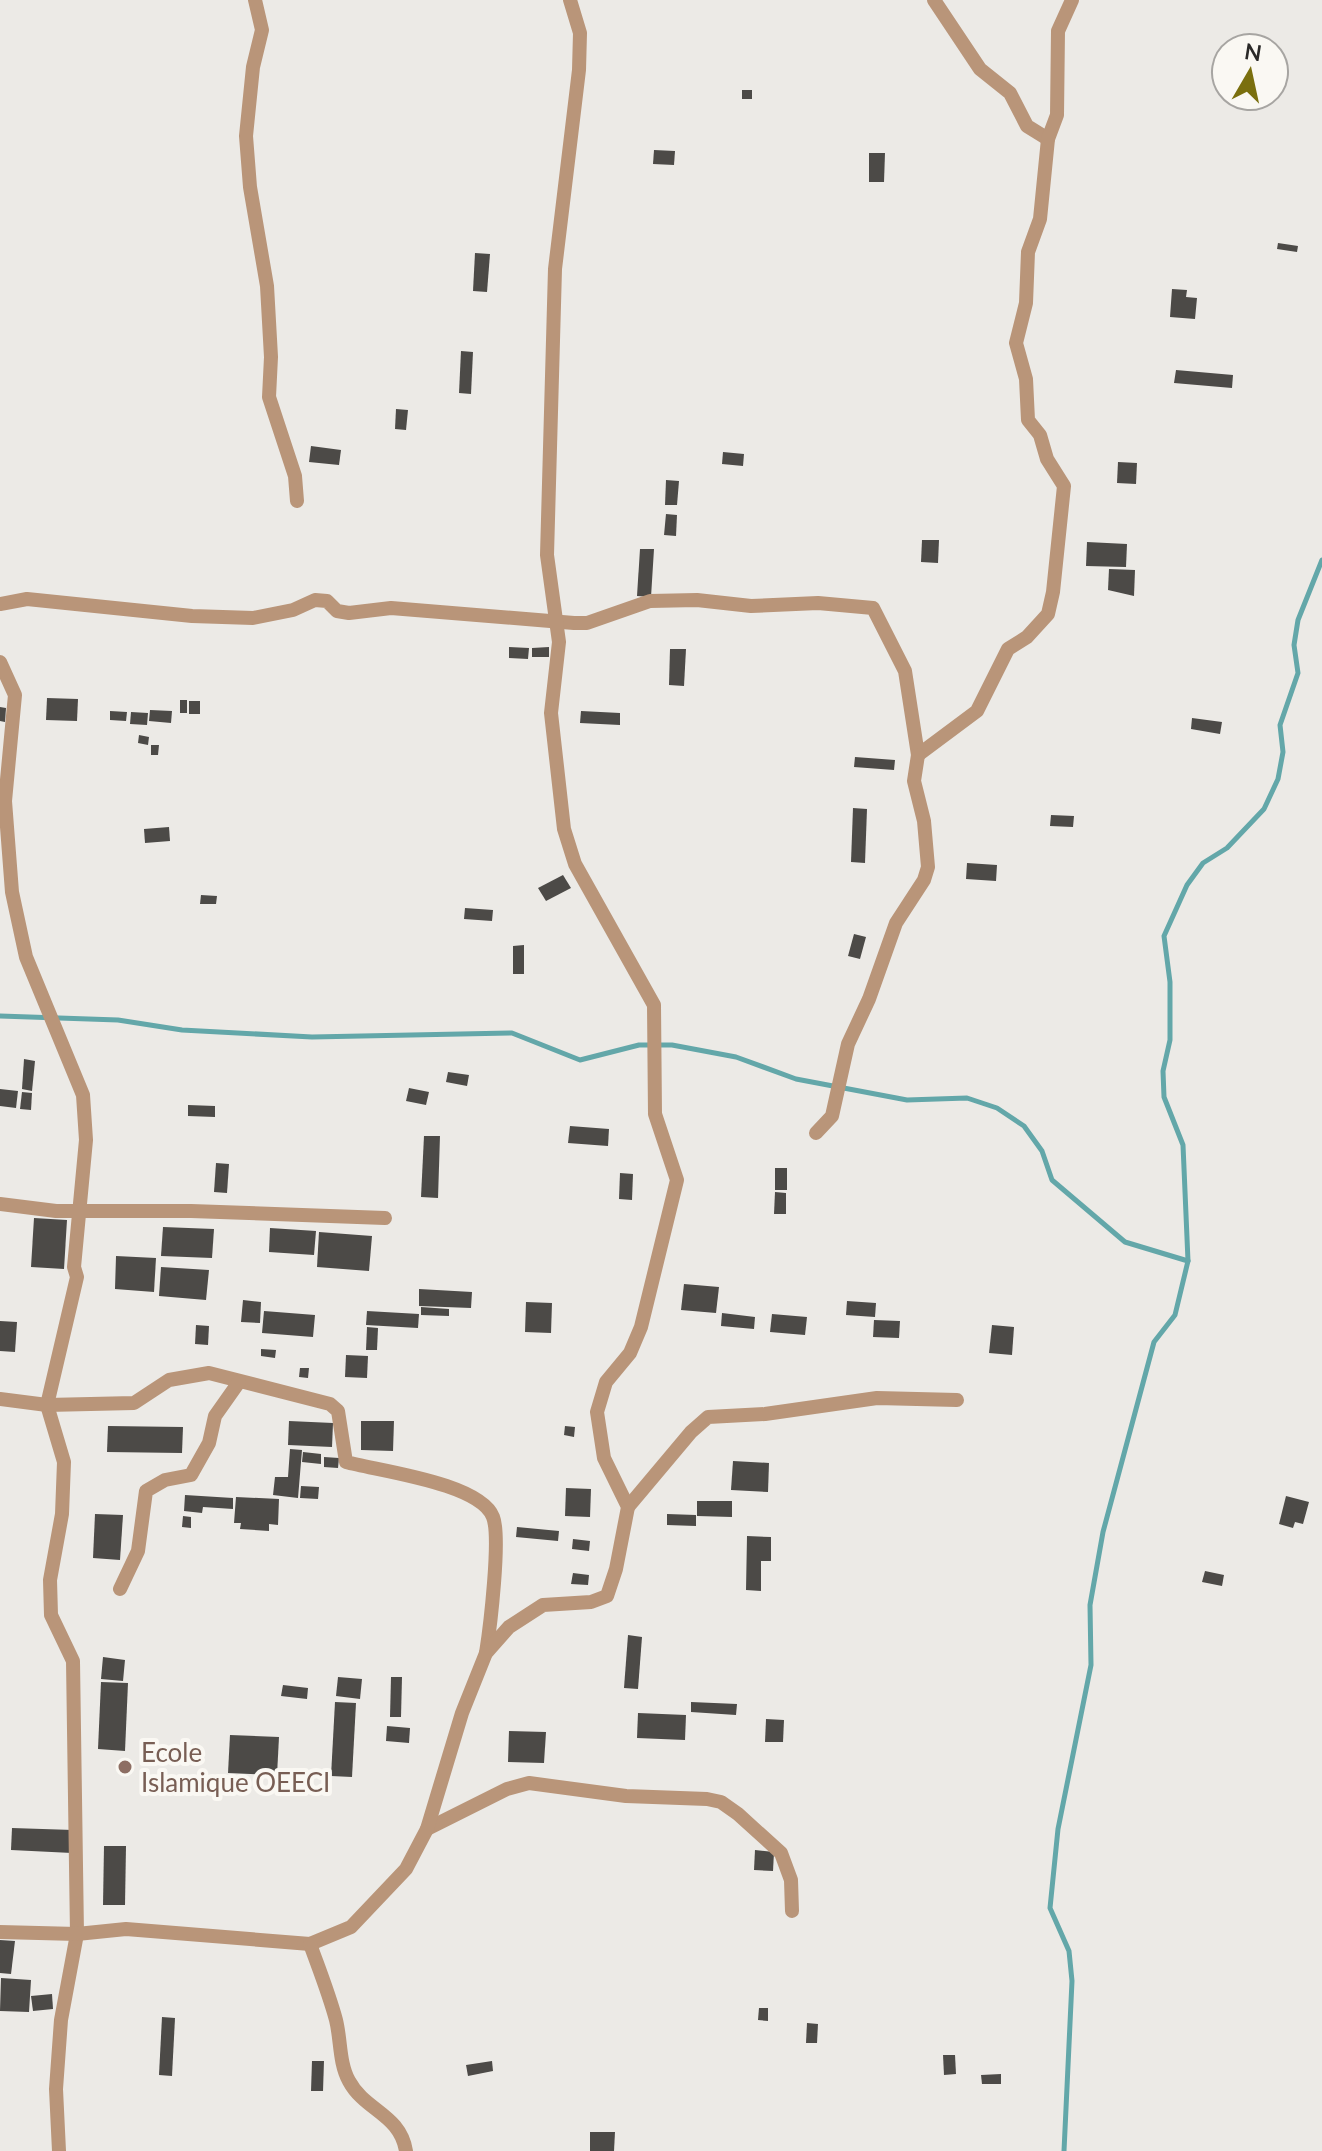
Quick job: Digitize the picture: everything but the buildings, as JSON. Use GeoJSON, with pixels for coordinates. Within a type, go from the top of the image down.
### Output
{"type":"FeatureCollection","features":[{"type":"Feature","properties":{"kind":"street"},"geometry":{"type":"LineString","coordinates":[[255,0],[262,30],[250,90],[246,136],[250,187],[267,286],[271,357],[269,397],[295,476],[297,501]]}},
{"type":"Feature","properties":{"kind":"street"},"geometry":{"type":"LineString","coordinates":[[570,0],[580,33],[579,70],[555,269],[547,484],[548,578],[558,622],[558,658],[551,713],[564,829],[575,864],[654,1005],[655,1114],[677,1180],[641,1327],[630,1353],[606,1382],[597,1412],[604,1458],[628,1507]]}},
{"type":"Feature","properties":{"kind":"street"},"geometry":{"type":"LineString","coordinates":[[934,0],[980,69],[1010,93],[1027,126],[1048,139]]}},
{"type":"Feature","properties":{"kind":"street"},"geometry":{"type":"LineString","coordinates":[[918,755],[977,711],[1008,649],[1027,637],[1048,614],[1053,592],[1064,486],[1047,459],[1040,435],[1028,420],[1026,379],[1016,343],[1026,303],[1028,252],[1040,219],[1048,139],[1057,115],[1058,31],[1072,0]]}},
{"type":"Feature","properties":{"kind":"street"},"geometry":{"type":"LineString","coordinates":[[0,604],[27,599],[192,616],[253,618],[293,610],[315,600],[327,601],[337,611],[349,613],[391,608],[587,623],[650,601],[697,600],[751,606],[818,603],[873,608],[905,671],[918,755],[914,781],[924,821],[928,867],[924,880],[896,923],[869,999],[848,1044],[832,1116],[816,1133]]}},
{"type":"Feature","properties":{"kind":"street"},"geometry":{"type":"LineString","coordinates":[[0,662],[15,695],[8,744],[5,811],[12,892],[26,957],[83,1095],[86,1140],[73,1302],[47,1405],[64,1462],[51,1615],[73,1661],[77,1934],[61,2020],[56,2089],[59,2151]]}},
{"type":"Feature","properties":{"kind":"street"},"geometry":{"type":"LineString","coordinates":[[0,1204],[81,1211],[191,1211],[385,1218]]}},
{"type":"Feature","properties":{"kind":"street"},"geometry":{"type":"LineString","coordinates":[[0,1399],[47,1405],[134,1403],[169,1380],[209,1373],[330,1404],[338,1411],[346,1462],[449,1486],[488,1508],[494,1518],[496,1537],[486,1653],[462,1713],[427,1829],[406,1869],[351,1927],[310,1944],[126,1929],[77,1934],[0,1932]]}},
{"type":"Feature","properties":{"kind":"street"},"geometry":{"type":"LineString","coordinates":[[120,1589],[138,1551],[146,1491],[165,1480],[191,1475],[209,1443],[215,1416],[239,1382]]}},
{"type":"Feature","properties":{"kind":"street"},"geometry":{"type":"LineString","coordinates":[[486,1653],[509,1627],[543,1605],[591,1602],[607,1596],[628,1507],[691,1432],[708,1417],[765,1414],[877,1398],[957,1400]]}},
{"type":"Feature","properties":{"kind":"street"},"geometry":{"type":"LineString","coordinates":[[427,1829],[507,1789],[529,1783],[626,1796],[721,1802],[781,1853],[791,1880],[792,1911]]}},
{"type":"Feature","properties":{"kind":"street"},"geometry":{"type":"LineString","coordinates":[[310,1944],[330,2000],[349,2082],[365,2100],[393,2120],[403,2136],[406,2151]]}},
{"type":"Feature","properties":{"kind":"waterway"},"geometry":{"type":"LineString","coordinates":[[1064,2151],[1072,1981],[1069,1951],[1050,1908],[1058,1829],[1091,1665],[1090,1605],[1103,1532],[1154,1342],[1175,1315],[1188,1261],[1183,1145],[1164,1097],[1163,1071],[1170,1040],[1170,982],[1164,936],[1187,885],[1203,863],[1227,848],[1264,809],[1278,779],[1283,752],[1280,725],[1298,673],[1294,645],[1298,620],[1322,560]]}},
{"type":"Feature","properties":{"kind":"waterway"},"geometry":{"type":"LineString","coordinates":[[0,1016],[118,1020],[182,1030],[312,1037],[512,1033],[580,1060],[639,1045],[672,1045],[736,1057],[796,1079],[907,1100],[967,1098],[997,1108],[1024,1126],[1042,1151],[1052,1180],[1125,1242],[1188,1261]]}},
{"type":"Feature","properties":{"kind":"place","name":"Ecole Islamique OEECI"},"geometry":{"type":"Point","coordinates":[125,1767]}}]}
